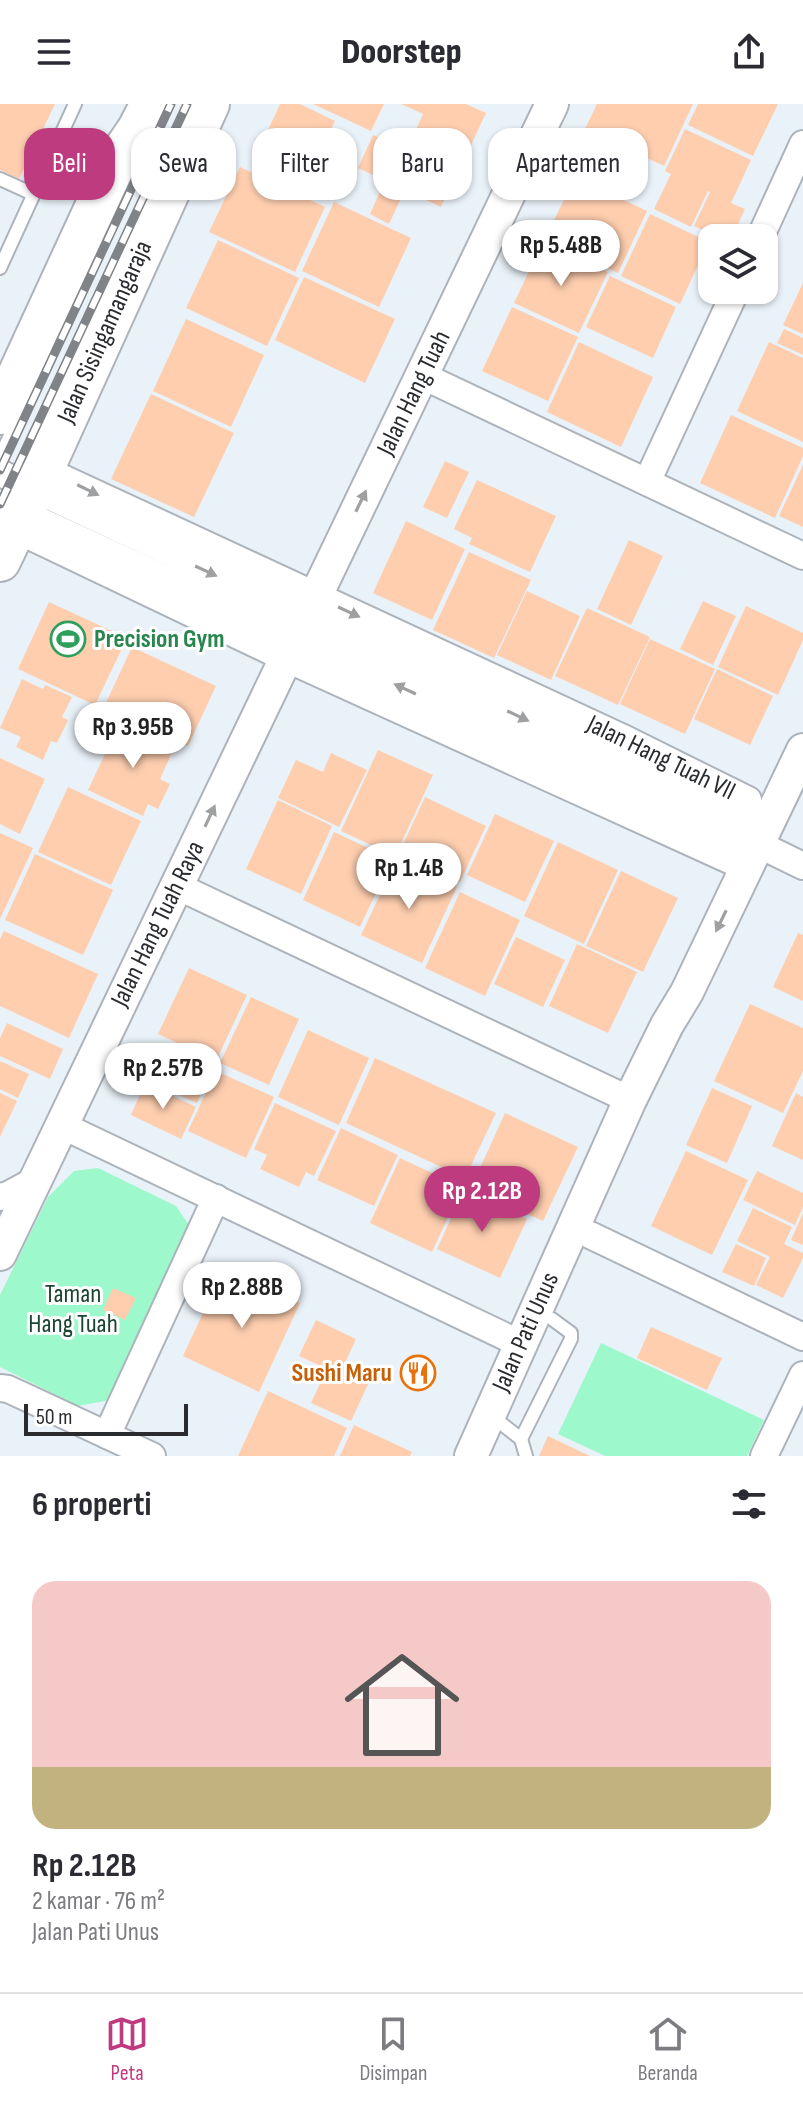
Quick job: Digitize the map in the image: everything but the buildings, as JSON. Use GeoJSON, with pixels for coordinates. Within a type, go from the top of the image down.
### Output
{"type":"FeatureCollection","features":[{"type":"Feature","properties":{"kind":"main road","name":"Jalan Sisingamangaraja"},"geometry":{"type":"LineString","coordinates":[[15,500],[209,104]]}},
{"type":"Feature","properties":{"kind":"main road"},"geometry":{"type":"LineString","coordinates":[[115,165],[138,129],[151,118]]}},
{"type":"Feature","properties":{"kind":"main road"},"geometry":{"type":"LineString","coordinates":[[9,395],[99,200]]}},
{"type":"Feature","properties":{"kind":"street","name":"Jalan Hang Tuah"},"geometry":{"type":"LineString","coordinates":[[300,627],[552,104]]}},
{"type":"Feature","properties":{"kind":"street"},"geometry":{"type":"LineString","coordinates":[[766,224],[803,144]]}},
{"type":"Feature","properties":{"kind":"street"},"geometry":{"type":"LineString","coordinates":[[647,482],[730,304]]}},
{"type":"Feature","properties":{"kind":"street"},"geometry":{"type":"LineString","coordinates":[[423,376],[803,556]]}},
{"type":"Feature","properties":{"kind":"street","name":"Jalan Hang Tuah VII"},"geometry":{"type":"LineString","coordinates":[[15,500],[166,562],[606,769],[730,815],[753,854]]}},
{"type":"Feature","properties":{"kind":"street","name":"Jalan Hang Tuah VII"},"geometry":{"type":"LineString","coordinates":[[15,500],[166,562],[466,704],[498,743],[606,769],[753,854]]}},
{"type":"Feature","properties":{"kind":"street","name":"Jalan Hang Tuah Raya"},"geometry":{"type":"LineString","coordinates":[[0,1254],[300,627]]}},
{"type":"Feature","properties":{"kind":"street","name":"Jalan Pati Unus"},"geometry":{"type":"LineString","coordinates":[[471,1456],[630,1100],[687,992],[803,750]]}},
{"type":"Feature","properties":{"kind":"street"},"geometry":{"type":"LineString","coordinates":[[753,854],[803,866]]}},
{"type":"Feature","properties":{"kind":"street"},"geometry":{"type":"LineString","coordinates":[[177,886],[630,1100]]}},
{"type":"Feature","properties":{"kind":"street","name":"Jalan Pati Unus"},"geometry":{"type":"LineString","coordinates":[[487,1456],[512,1431],[552,1319],[681,1029],[687,992]]}},
{"type":"Feature","properties":{"kind":"street"},"geometry":{"type":"LineString","coordinates":[[61,1125],[521,1344]]}},
{"type":"Feature","properties":{"kind":"street"},"geometry":{"type":"LineString","coordinates":[[0,1197],[34,1181]]}},
{"type":"Feature","properties":{"kind":"street"},"geometry":{"type":"LineString","coordinates":[[107,1435],[216,1198]]}},
{"type":"Feature","properties":{"kind":"street"},"geometry":{"type":"LineString","coordinates":[[590,1235],[803,1337]]}},
{"type":"Feature","properties":{"kind":"street"},"geometry":{"type":"LineString","coordinates":[[764,1456],[803,1375]]}},
{"type":"Feature","properties":{"kind":"street"},"geometry":{"type":"LineString","coordinates":[[3,1387],[152,1456]]}},
{"type":"Feature","properties":{"kind":"lane"},"geometry":{"type":"LineString","coordinates":[[64,128],[75,104]]}},
{"type":"Feature","properties":{"kind":"lane"},"geometry":{"type":"LineString","coordinates":[[151,118],[164,104]]}},
{"type":"Feature","properties":{"kind":"lane"},"geometry":{"type":"LineString","coordinates":[[0,179],[24,190]]}},
{"type":"Feature","properties":{"kind":"lane"},"geometry":{"type":"LineString","coordinates":[[0,268],[30,200]]}},
{"type":"Feature","properties":{"kind":"lane"},"geometry":{"type":"LineString","coordinates":[[0,457],[9,395]]}},
{"type":"Feature","properties":{"kind":"lane"},"geometry":{"type":"LineString","coordinates":[[512,1431],[526,1456]]}},
{"type":"Feature","properties":{"kind":"green space","name":"Taman Hang Tuah"},"geometry":{"type":"Polygon","coordinates":[[[98,1168],[176,1206],[191,1228],[110,1400],[78,1406],[0,1367],[0,1295],[48,1197],[74,1171],[98,1168]]]}},
{"type":"Feature","properties":{"kind":"green space"},"geometry":{"type":"Polygon","coordinates":[[[601,1343],[764,1420],[747,1456],[605,1456],[558,1434],[601,1343]]]}},
{"type":"Feature","properties":{"kind":"railway"},"geometry":{"type":"LineString","coordinates":[[0,470],[171,104]]}},
{"type":"Feature","properties":{"kind":"railway"},"geometry":{"type":"LineString","coordinates":[[0,504],[187,104]]}},
{"type":"Feature","properties":{"kind":"place","name":"Precision Gym"},"geometry":{"type":"Point","coordinates":[68,639]}},
{"type":"Feature","properties":{"kind":"place","name":"Sushi Maru"},"geometry":{"type":"Point","coordinates":[418,1373]}}]}
